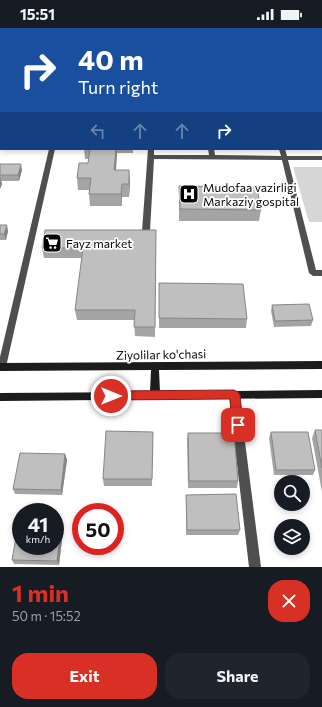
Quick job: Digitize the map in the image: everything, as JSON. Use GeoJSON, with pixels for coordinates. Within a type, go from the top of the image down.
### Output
{"type":"FeatureCollection","features":[{"type":"Feature","properties":{"kind":"main road","name":"Ziyolilar ko'chasi"},"geometry":{"type":"LineString","coordinates":[[1,367],[155,367],[322,364]]}},
{"type":"Feature","properties":{"kind":"main road"},"geometry":{"type":"LineString","coordinates":[[155,367],[155,395]]}},
{"type":"Feature","properties":{"kind":"main road"},"geometry":{"type":"LineString","coordinates":[[0,397],[322,394]]}},
{"type":"Feature","properties":{"kind":"street"},"geometry":{"type":"LineString","coordinates":[[1,367],[52,150]]}},
{"type":"Feature","properties":{"kind":"street"},"geometry":{"type":"LineString","coordinates":[[146,231],[151,150]]}},
{"type":"Feature","properties":{"kind":"street"},"geometry":{"type":"LineString","coordinates":[[212,150],[212,158]]}},
{"type":"Feature","properties":{"kind":"street"},"geometry":{"type":"LineString","coordinates":[[282,150],[313,273],[322,273]]}},
{"type":"Feature","properties":{"kind":"street"},"geometry":{"type":"LineString","coordinates":[[151,157],[322,158]]}},
{"type":"Feature","properties":{"kind":"street"},"geometry":{"type":"LineString","coordinates":[[234,395],[244,485],[256,567]]}},
{"type":"Feature","properties":{"kind":"shaded area"},"geometry":{"type":"Polygon","coordinates":[[[293,167],[322,167],[322,222],[309,222],[293,167]]]}},
{"type":"Feature","properties":{"kind":"building"},"geometry":{"type":"Polygon","coordinates":[[[90,150],[116,150],[114,170],[129,170],[129,184],[122,184],[121,194],[89,194],[91,178],[77,178],[79,163],[88,163],[90,150]]]}},
{"type":"Feature","properties":{"kind":"building"},"geometry":{"type":"Polygon","coordinates":[[[0,164],[21,164],[18,175],[0,175],[0,164]]]}},
{"type":"Feature","properties":{"kind":"building"},"geometry":{"type":"Polygon","coordinates":[[[179,186],[257,187],[261,210],[180,209],[179,186]]]}},
{"type":"Feature","properties":{"kind":"building"},"geometry":{"type":"Polygon","coordinates":[[[0,225],[7,225],[4,234],[0,234],[0,225]]]}},
{"type":"Feature","properties":{"kind":"building"},"geometry":{"type":"Polygon","coordinates":[[[45,230],[156,230],[155,327],[134,327],[135,310],[75,310],[83,248],[42,248],[45,230]]]}},
{"type":"Feature","properties":{"kind":"building"},"geometry":{"type":"Polygon","coordinates":[[[159,283],[243,284],[247,319],[159,318],[159,283]]]}},
{"type":"Feature","properties":{"kind":"building"},"geometry":{"type":"Polygon","coordinates":[[[309,304],[313,320],[275,321],[272,305],[309,304]]]}},
{"type":"Feature","properties":{"kind":"building"},"geometry":{"type":"Polygon","coordinates":[[[315,430],[322,430],[322,468],[315,430]]]}},
{"type":"Feature","properties":{"kind":"building"},"geometry":{"type":"Polygon","coordinates":[[[106,431],[153,432],[152,479],[103,479],[106,431]]]}},
{"type":"Feature","properties":{"kind":"building"},"geometry":{"type":"Polygon","coordinates":[[[271,432],[308,432],[315,470],[276,470],[271,432]]]}},
{"type":"Feature","properties":{"kind":"building"},"geometry":{"type":"Polygon","coordinates":[[[188,433],[234,433],[238,481],[189,481],[188,433]]]}},
{"type":"Feature","properties":{"kind":"building"},"geometry":{"type":"Polygon","coordinates":[[[20,453],[65,454],[61,490],[13,489],[20,453]]]}},
{"type":"Feature","properties":{"kind":"building"},"geometry":{"type":"Polygon","coordinates":[[[236,494],[240,530],[187,530],[186,495],[236,494]]]}},
{"type":"Feature","properties":{"kind":"building"},"geometry":{"type":"Polygon","coordinates":[[[13,555],[58,555],[57,561],[12,560],[13,555]]]}},
{"type":"Feature","properties":{"kind":"place","name":"Mudofaa vazirligi Markaziy gospital"},"geometry":{"type":"Point","coordinates":[189,194]}},
{"type":"Feature","properties":{"kind":"place","name":"Fayz market"},"geometry":{"type":"Point","coordinates":[52,243]}},
{"type":"Feature","properties":{"kind":"route"},"geometry":{"type":"LineString","coordinates":[[111,396],[234,395],[238,425]]}}]}
